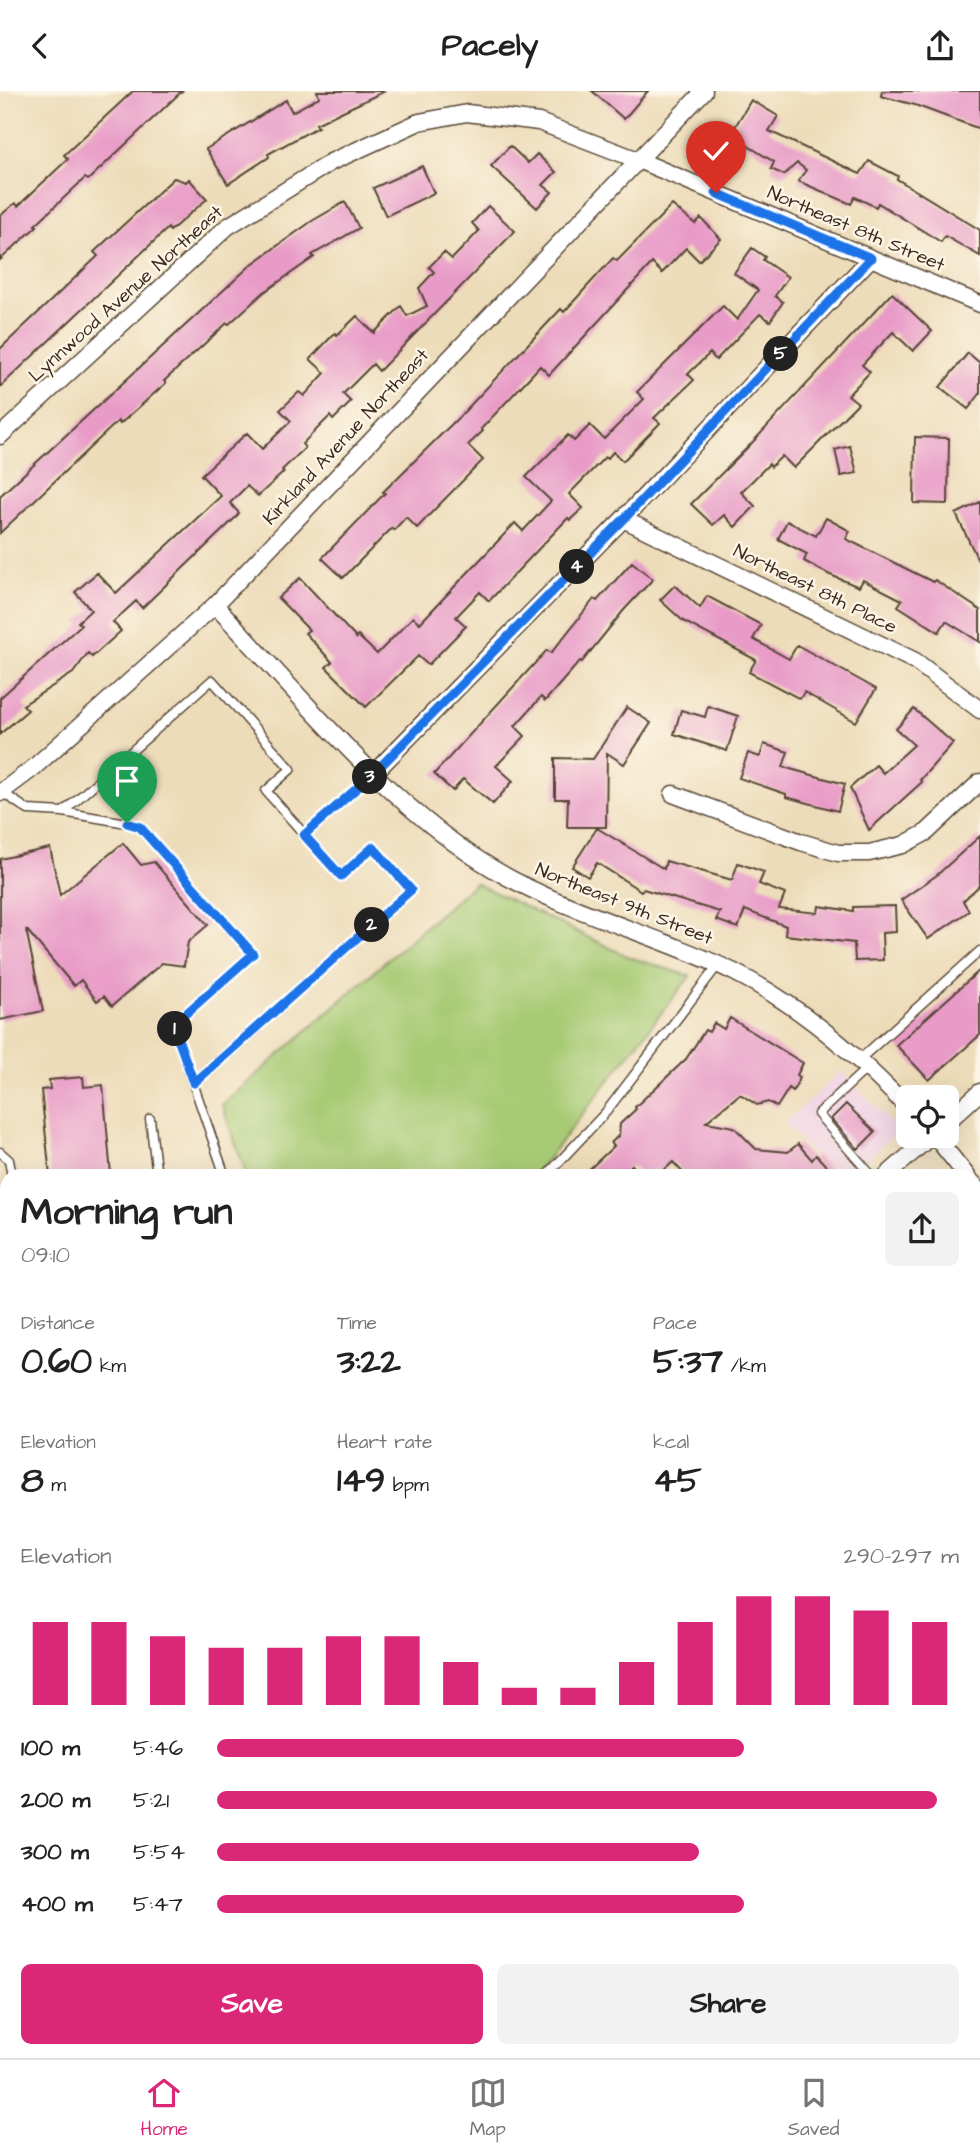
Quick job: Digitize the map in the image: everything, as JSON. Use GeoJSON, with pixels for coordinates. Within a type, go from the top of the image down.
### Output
{"type":"FeatureCollection","features":[{"type":"Feature","properties":{"kind":"street","name":"Kirkland Avenue Northeast"},"geometry":{"type":"LineString","coordinates":[[1,793],[32,769],[215,605],[704,91]]}},
{"type":"Feature","properties":{"kind":"street","name":"Lynnwood Avenue Northeast"},"geometry":{"type":"LineString","coordinates":[[0,436],[227,227],[331,162],[419,122],[467,113],[539,122],[638,160]]}},
{"type":"Feature","properties":{"kind":"street","name":"Northeast 8th Street"},"geometry":{"type":"LineString","coordinates":[[638,160],[980,304]]}},
{"type":"Feature","properties":{"kind":"street"},"geometry":{"type":"LineString","coordinates":[[373,774],[624,519],[871,258]]}},
{"type":"Feature","properties":{"kind":"street","name":"Northeast 8th Place"},"geometry":{"type":"LineString","coordinates":[[624,519],[915,661],[980,710]]}},
{"type":"Feature","properties":{"kind":"street","name":"Northeast 9th Street"},"geometry":{"type":"LineString","coordinates":[[215,605],[373,774],[443,833],[493,869],[540,894],[735,972],[812,1020],[863,1063],[896,1096]]}},
{"type":"Feature","properties":{"kind":"street"},"geometry":{"type":"LineString","coordinates":[[673,794],[800,842],[838,853],[870,853],[903,845],[927,832],[980,782]]}},
{"type":"Feature","properties":{"kind":"street"},"geometry":{"type":"LineString","coordinates":[[959,1111],[980,1092]]}},
{"type":"Feature","properties":{"kind":"street"},"geometry":{"type":"LineString","coordinates":[[894,1169],[919,1148]]}},
{"type":"Feature","properties":{"kind":"street"},"geometry":{"type":"LineString","coordinates":[[943,1148],[961,1169]]}},
{"type":"Feature","properties":{"kind":"lane"},"geometry":{"type":"LineString","coordinates":[[63,812],[212,680],[291,769],[266,791],[341,876],[373,847],[411,890],[194,1083]]}},
{"type":"Feature","properties":{"kind":"lane"},"geometry":{"type":"LineString","coordinates":[[304,835],[373,774]]}},
{"type":"Feature","properties":{"kind":"lane"},"geometry":{"type":"LineString","coordinates":[[1,793],[29,810],[63,812],[140,827],[253,954],[173,1025],[223,1169]]}},
{"type":"Feature","properties":{"kind":"lane"},"geometry":{"type":"LineString","coordinates":[[866,1169],[818,1114],[863,1063],[980,951]]}},
{"type":"Feature","properties":{"kind":"lane"},"geometry":{"type":"LineString","coordinates":[[553,1169],[606,1112],[718,965]]}},
{"type":"Feature","properties":{"kind":"lane"},"geometry":{"type":"LineString","coordinates":[[150,1119],[156,1169]]}},
{"type":"Feature","properties":{"kind":"lane"},"geometry":{"type":"LineString","coordinates":[[0,1152],[9,1160],[11,1169]]}},
{"type":"Feature","properties":{"kind":"shaded area"},"geometry":{"type":"Polygon","coordinates":[[[841,1071],[890,1121],[894,1135],[857,1169],[826,1169],[785,1123],[841,1071]]]}},
{"type":"Feature","properties":{"kind":"green space"},"geometry":{"type":"Polygon","coordinates":[[[475,883],[629,957],[690,976],[539,1169],[245,1169],[222,1105],[475,883]]]}},
{"type":"Feature","properties":{"kind":"building"},"geometry":{"type":"Polygon","coordinates":[[[133,91],[182,91],[88,180],[85,178],[0,260],[0,216],[15,203],[18,206],[68,159],[64,155],[133,91]]]}},
{"type":"Feature","properties":{"kind":"building"},"geometry":{"type":"Polygon","coordinates":[[[317,91],[385,91],[316,124],[318,127],[268,154],[269,157],[228,184],[206,149],[286,100],[292,112],[319,97],[317,91]]]}},
{"type":"Feature","properties":{"kind":"building"},"geometry":{"type":"Polygon","coordinates":[[[592,91],[648,91],[624,119],[592,91]]]}},
{"type":"Feature","properties":{"kind":"building"},"geometry":{"type":"Polygon","coordinates":[[[882,91],[980,91],[980,129],[915,105],[881,96],[882,91]]]}},
{"type":"Feature","properties":{"kind":"building"},"geometry":{"type":"Polygon","coordinates":[[[751,100],[778,116],[769,131],[860,174],[869,161],[898,176],[897,179],[980,230],[980,256],[945,236],[941,242],[878,203],[876,207],[855,197],[851,204],[798,181],[806,170],[797,163],[784,175],[771,169],[774,162],[745,144],[735,158],[715,146],[728,127],[733,130],[751,100]]]}},
{"type":"Feature","properties":{"kind":"building"},"geometry":{"type":"Polygon","coordinates":[[[510,146],[528,163],[537,154],[556,172],[543,185],[552,192],[537,208],[491,166],[510,146]]]}},
{"type":"Feature","properties":{"kind":"building"},"geometry":{"type":"Polygon","coordinates":[[[422,166],[434,193],[386,216],[373,188],[422,166]]]}},
{"type":"Feature","properties":{"kind":"building"},"geometry":{"type":"Polygon","coordinates":[[[174,178],[186,182],[189,179],[207,199],[170,231],[168,228],[0,387],[0,349],[98,256],[94,252],[174,178]]]}},
{"type":"Feature","properties":{"kind":"building"},"geometry":{"type":"Polygon","coordinates":[[[345,202],[359,228],[312,255],[314,257],[263,293],[227,323],[164,381],[166,383],[120,424],[118,421],[0,533],[0,496],[252,264],[312,221],[345,202]]]}},
{"type":"Feature","properties":{"kind":"building"},"geometry":{"type":"Polygon","coordinates":[[[672,205],[695,224],[701,218],[721,239],[699,261],[686,248],[662,273],[652,263],[549,375],[540,366],[481,429],[483,431],[468,445],[483,460],[417,528],[406,517],[343,578],[322,558],[561,309],[564,312],[613,258],[617,261],[672,205]]]}},
{"type":"Feature","properties":{"kind":"building"},"geometry":{"type":"Polygon","coordinates":[[[488,206],[515,231],[379,371],[373,364],[343,394],[351,402],[333,420],[330,416],[302,444],[305,448],[282,470],[284,472],[258,496],[247,486],[230,503],[239,513],[235,518],[142,608],[136,601],[113,622],[121,631],[92,657],[88,653],[73,673],[23,705],[28,710],[0,734],[0,698],[81,625],[78,622],[91,610],[75,592],[97,573],[116,593],[221,496],[201,475],[247,433],[262,449],[291,421],[280,410],[299,392],[304,396],[325,373],[310,359],[335,333],[337,335],[357,316],[374,333],[401,306],[407,316],[427,306],[419,288],[434,272],[429,267],[444,252],[452,259],[479,231],[472,223],[488,206]]]}},
{"type":"Feature","properties":{"kind":"building"},"geometry":{"type":"Polygon","coordinates":[[[752,248],[765,257],[763,260],[788,277],[775,296],[783,302],[770,321],[760,314],[716,360],[710,353],[688,374],[694,380],[654,418],[660,423],[623,461],[613,452],[569,494],[583,508],[570,520],[568,518],[489,601],[480,592],[456,617],[466,626],[428,665],[418,656],[366,707],[326,667],[332,662],[305,633],[309,630],[278,598],[300,578],[356,638],[358,636],[377,654],[413,617],[420,623],[515,523],[523,531],[551,501],[526,477],[568,435],[574,441],[590,425],[604,439],[644,399],[637,392],[723,306],[737,320],[758,290],[734,273],[752,248]]]}},
{"type":"Feature","properties":{"kind":"building"},"geometry":{"type":"Polygon","coordinates":[[[892,293],[932,331],[913,351],[893,332],[862,365],[870,372],[848,395],[858,403],[794,468],[782,456],[771,467],[769,464],[741,492],[755,506],[735,527],[724,515],[713,525],[691,504],[892,293]]]}},
{"type":"Feature","properties":{"kind":"building"},"geometry":{"type":"Polygon","coordinates":[[[968,353],[980,363],[980,394],[968,409],[940,387],[968,353]]]}},
{"type":"Feature","properties":{"kind":"building"},"geometry":{"type":"Polygon","coordinates":[[[915,437],[949,438],[948,504],[914,503],[915,437]]]}},
{"type":"Feature","properties":{"kind":"building"},"geometry":{"type":"Polygon","coordinates":[[[850,446],[857,473],[841,476],[835,450],[850,446]]]}},
{"type":"Feature","properties":{"kind":"building"},"geometry":{"type":"Polygon","coordinates":[[[980,502],[980,564],[956,514],[980,502]]]}},
{"type":"Feature","properties":{"kind":"building"},"geometry":{"type":"Polygon","coordinates":[[[826,518],[850,531],[846,539],[933,582],[935,580],[980,610],[980,642],[946,621],[939,632],[898,606],[902,600],[863,580],[859,587],[828,574],[804,561],[807,554],[778,539],[787,521],[816,536],[826,518]]]}},
{"type":"Feature","properties":{"kind":"building"},"geometry":{"type":"Polygon","coordinates":[[[632,562],[653,579],[582,662],[580,661],[545,701],[541,697],[515,726],[525,736],[496,766],[513,781],[493,804],[463,779],[453,791],[434,774],[547,650],[551,653],[594,599],[597,601],[632,562]]]}},
{"type":"Feature","properties":{"kind":"building"},"geometry":{"type":"Polygon","coordinates":[[[675,585],[700,608],[707,596],[761,625],[753,639],[789,659],[797,645],[876,689],[856,722],[804,692],[800,699],[749,672],[756,660],[683,621],[660,600],[675,585]]]}},
{"type":"Feature","properties":{"kind":"building"},"geometry":{"type":"Polygon","coordinates":[[[708,706],[738,716],[727,751],[674,734],[681,710],[705,717],[708,706]]]}},
{"type":"Feature","properties":{"kind":"building"},"geometry":{"type":"Polygon","coordinates":[[[627,707],[651,723],[624,764],[607,753],[606,827],[567,827],[568,799],[555,799],[555,758],[593,759],[627,707]]]}},
{"type":"Feature","properties":{"kind":"building"},"geometry":{"type":"Polygon","coordinates":[[[914,709],[953,743],[920,780],[922,782],[869,830],[850,788],[876,765],[883,773],[914,745],[896,729],[914,709]]]}},
{"type":"Feature","properties":{"kind":"building"},"geometry":{"type":"Polygon","coordinates":[[[764,744],[788,752],[783,767],[845,784],[838,811],[786,797],[786,794],[739,778],[748,753],[760,757],[764,744]]]}},
{"type":"Feature","properties":{"kind":"building"},"geometry":{"type":"Polygon","coordinates":[[[597,828],[664,869],[666,861],[732,880],[738,863],[764,872],[759,884],[785,894],[779,909],[818,913],[819,906],[853,911],[853,907],[895,906],[896,932],[882,933],[883,960],[855,961],[854,943],[785,935],[786,926],[745,910],[738,928],[716,920],[720,912],[643,889],[641,891],[597,863],[588,877],[572,867],[597,828]]]}},
{"type":"Feature","properties":{"kind":"building"},"geometry":{"type":"Polygon","coordinates":[[[980,836],[980,885],[963,901],[969,911],[928,939],[901,900],[937,875],[980,836]]]}},
{"type":"Feature","properties":{"kind":"building"},"geometry":{"type":"Polygon","coordinates":[[[123,843],[141,865],[154,862],[208,925],[188,942],[184,966],[162,963],[112,1006],[104,996],[97,1001],[81,980],[74,986],[26,929],[43,1011],[0,1020],[0,859],[50,848],[60,895],[123,843]]]}},
{"type":"Feature","properties":{"kind":"building"},"geometry":{"type":"Polygon","coordinates":[[[980,970],[980,1035],[929,1080],[896,1045],[980,970]]]}},
{"type":"Feature","properties":{"kind":"building"},"geometry":{"type":"Polygon","coordinates":[[[730,1018],[803,1063],[793,1091],[789,1088],[777,1107],[768,1102],[757,1105],[740,1094],[706,1122],[734,1127],[756,1149],[788,1152],[798,1144],[812,1160],[816,1155],[829,1169],[680,1169],[673,1162],[665,1169],[636,1169],[632,1165],[628,1169],[589,1169],[614,1146],[611,1143],[619,1135],[620,1124],[686,1059],[705,1030],[709,1032],[714,1023],[724,1029],[730,1018]]]}},
{"type":"Feature","properties":{"kind":"building"},"geometry":{"type":"Polygon","coordinates":[[[83,1077],[84,1087],[103,1085],[110,1169],[49,1169],[41,1090],[50,1089],[49,1080],[83,1077]]]}},
{"type":"Feature","properties":{"kind":"building"},"geometry":{"type":"Polygon","coordinates":[[[846,1104],[875,1132],[858,1149],[831,1119],[846,1104]]]}},
{"type":"Feature","properties":{"kind":"route"},"geometry":{"type":"LineString","coordinates":[[127,823],[140,827],[253,954],[173,1025],[194,1083],[411,890],[373,847],[341,876],[304,835],[373,774],[624,519],[871,258],[716,193]]}}]}
